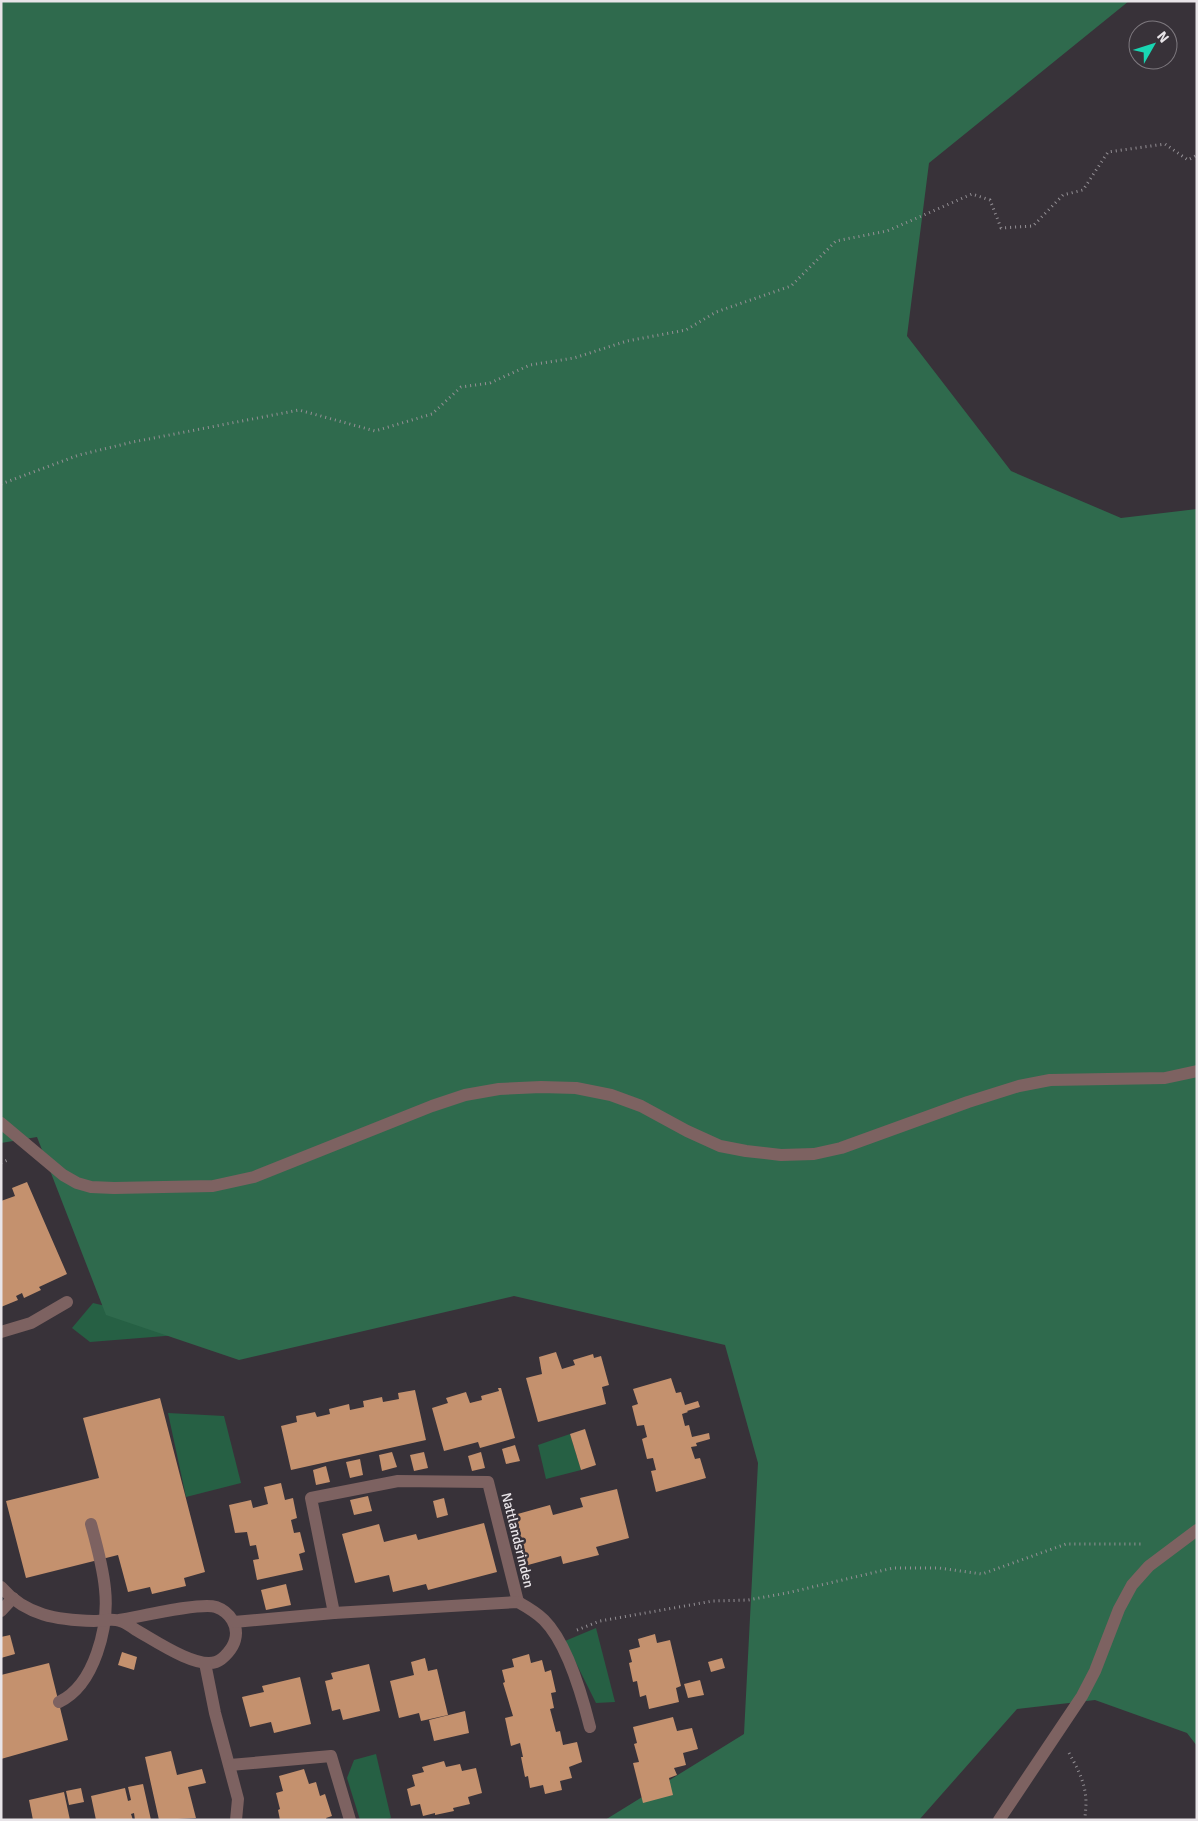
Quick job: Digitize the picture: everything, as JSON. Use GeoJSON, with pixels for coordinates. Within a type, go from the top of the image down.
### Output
{"type":"FeatureCollection","features":[{"type":"Feature","properties":{"kind":"street"},"geometry":{"type":"LineString","coordinates":[[1,1123],[62,1175],[77,1183],[91,1187],[114,1188],[213,1186],[254,1177],[432,1106],[465,1095],[499,1089],[576,1088],[611,1095],[641,1106],[687,1131],[720,1146],[746,1151],[781,1154],[814,1154],[841,1148],[968,1102],[1020,1086],[1050,1080],[1165,1078],[1197,1071]]}},
{"type":"Feature","properties":{"kind":"street"},"geometry":{"type":"LineString","coordinates":[[1,1332],[31,1323],[67,1302]]}},
{"type":"Feature","properties":{"kind":"street","name":"Nattlandsrinden"},"geometry":{"type":"LineString","coordinates":[[334,1613],[311,1498],[398,1481],[488,1482],[518,1602]]}},
{"type":"Feature","properties":{"kind":"street"},"geometry":{"type":"LineString","coordinates":[[59,1702],[74,1691],[85,1679],[96,1655],[104,1621],[105,1592],[103,1572],[91,1524]]}},
{"type":"Feature","properties":{"kind":"street"},"geometry":{"type":"LineString","coordinates":[[999,1820],[1082,1696],[1095,1671],[1119,1609],[1132,1585],[1149,1566],[1197,1530]]}},
{"type":"Feature","properties":{"kind":"street"},"geometry":{"type":"LineString","coordinates":[[1,1587],[12,1598],[38,1614],[72,1620],[119,1620],[201,1606],[216,1607],[227,1613],[234,1622],[237,1634],[235,1642],[228,1653],[217,1662],[205,1664],[188,1658],[119,1620]]}},
{"type":"Feature","properties":{"kind":"street"},"geometry":{"type":"LineString","coordinates":[[1,1611],[12,1598]]}},
{"type":"Feature","properties":{"kind":"street","name":"Nattlandsrinden"},"geometry":{"type":"LineString","coordinates":[[234,1622],[334,1613],[518,1602],[531,1609],[545,1621],[556,1637],[568,1658],[583,1698],[590,1727]]}},
{"type":"Feature","properties":{"kind":"street"},"geometry":{"type":"LineString","coordinates":[[205,1664],[215,1713],[238,1799],[236,1820]]}},
{"type":"Feature","properties":{"kind":"street"},"geometry":{"type":"LineString","coordinates":[[230,1765],[331,1756],[350,1820]]}},
{"type":"Feature","properties":{"kind":"path"},"geometry":{"type":"LineString","coordinates":[[1,484],[78,455],[133,442],[299,410],[375,431],[432,414],[461,387],[490,383],[530,365],[574,358],[627,341],[686,330],[716,312],[791,286],[836,241],[887,231],[972,194],[990,200],[1001,228],[1033,226],[1063,194],[1083,190],[1108,152],[1165,144],[1188,160],[1197,155]]}},
{"type":"Feature","properties":{"kind":"path"},"geometry":{"type":"LineString","coordinates":[[556,1637],[600,1621],[713,1601],[748,1600],[787,1594],[893,1568],[939,1568],[982,1574],[1066,1544],[1135,1543],[1153,1545],[1168,1551]]}},
{"type":"Feature","properties":{"kind":"path"},"geometry":{"type":"LineString","coordinates":[[1057,1733],[1079,1770],[1083,1781],[1086,1805],[1085,1820]]}},
{"type":"Feature","properties":{"kind":"green space"},"geometry":{"type":"Polygon","coordinates":[[[1,1],[1129,1],[929,163],[907,336],[1011,471],[1121,518],[1197,509],[1197,1746],[1187,1733],[1095,1700],[1017,1709],[919,1820],[605,1820],[744,1734],[758,1463],[725,1345],[514,1296],[239,1360],[106,1315],[37,1137],[1,1143],[1,1]]]}},
{"type":"Feature","properties":{"kind":"green space"},"geometry":{"type":"Polygon","coordinates":[[[93,1303],[215,1332],[90,1342],[72,1328],[93,1303]]]}},
{"type":"Feature","properties":{"kind":"green space"},"geometry":{"type":"Polygon","coordinates":[[[168,1413],[224,1416],[241,1483],[186,1497],[168,1413]]]}},
{"type":"Feature","properties":{"kind":"green space"},"geometry":{"type":"Polygon","coordinates":[[[570,1434],[581,1470],[546,1479],[538,1445],[570,1434]]]}},
{"type":"Feature","properties":{"kind":"green space"},"geometry":{"type":"Polygon","coordinates":[[[596,1628],[615,1702],[596,1703],[565,1641],[596,1628]]]}},
{"type":"Feature","properties":{"kind":"green space"},"geometry":{"type":"Polygon","coordinates":[[[376,1754],[391,1818],[384,1820],[360,1820],[347,1778],[354,1760],[376,1754]]]}},
{"type":"Feature","properties":{"kind":"building"},"geometry":{"type":"Polygon","coordinates":[[[27,1182],[67,1274],[39,1287],[41,1290],[24,1298],[22,1293],[16,1296],[18,1300],[1,1307],[1,1201],[15,1196],[12,1188],[27,1182]]]}},
{"type":"Feature","properties":{"kind":"building"},"geometry":{"type":"Polygon","coordinates":[[[556,1352],[562,1369],[575,1365],[573,1360],[593,1354],[594,1358],[601,1356],[609,1385],[602,1387],[606,1404],[538,1422],[526,1378],[542,1374],[539,1357],[556,1352]]]}},
{"type":"Feature","properties":{"kind":"building"},"geometry":{"type":"Polygon","coordinates":[[[671,1378],[676,1393],[681,1392],[685,1405],[698,1401],[700,1407],[682,1414],[685,1426],[689,1425],[692,1437],[709,1433],[710,1439],[696,1443],[697,1446],[691,1447],[695,1459],[700,1458],[706,1478],[656,1492],[651,1471],[656,1470],[653,1458],[647,1459],[642,1439],[647,1437],[644,1425],[637,1426],[632,1406],[638,1404],[633,1389],[671,1378]]]}},
{"type":"Feature","properties":{"kind":"building"},"geometry":{"type":"Polygon","coordinates":[[[498,1388],[501,1388],[515,1438],[480,1448],[478,1442],[444,1451],[432,1408],[448,1403],[446,1398],[466,1392],[470,1403],[482,1400],[481,1396],[499,1391],[498,1388]]]}},
{"type":"Feature","properties":{"kind":"building"},"geometry":{"type":"Polygon","coordinates":[[[415,1390],[426,1440],[291,1470],[281,1426],[297,1422],[296,1416],[315,1412],[317,1417],[330,1414],[329,1409],[349,1404],[350,1410],[364,1407],[363,1401],[382,1397],[383,1402],[399,1399],[398,1393],[415,1390]]]}},
{"type":"Feature","properties":{"kind":"building"},"geometry":{"type":"Polygon","coordinates":[[[160,1398],[205,1572],[184,1578],[186,1586],[152,1594],[150,1587],[128,1592],[118,1555],[26,1578],[6,1501],[99,1478],[83,1418],[160,1398]]]}},
{"type":"Feature","properties":{"kind":"building"},"geometry":{"type":"Polygon","coordinates":[[[585,1429],[596,1465],[581,1470],[570,1434],[585,1429]]]}},
{"type":"Feature","properties":{"kind":"building"},"geometry":{"type":"Polygon","coordinates":[[[515,1445],[520,1461],[506,1464],[502,1449],[515,1445]]]}},
{"type":"Feature","properties":{"kind":"building"},"geometry":{"type":"Polygon","coordinates":[[[392,1452],[397,1467],[382,1471],[379,1455],[392,1452]]]}},
{"type":"Feature","properties":{"kind":"building"},"geometry":{"type":"Polygon","coordinates":[[[424,1452],[428,1468],[414,1471],[410,1455],[424,1452]]]}},
{"type":"Feature","properties":{"kind":"building"},"geometry":{"type":"Polygon","coordinates":[[[481,1452],[485,1468],[472,1471],[468,1456],[481,1452]]]}},
{"type":"Feature","properties":{"kind":"building"},"geometry":{"type":"Polygon","coordinates":[[[360,1459],[363,1475],[350,1478],[346,1462],[360,1459]]]}},
{"type":"Feature","properties":{"kind":"building"},"geometry":{"type":"Polygon","coordinates":[[[326,1466],[330,1482],[316,1485],[313,1470],[326,1466]]]}},
{"type":"Feature","properties":{"kind":"building"},"geometry":{"type":"Polygon","coordinates":[[[281,1483],[285,1500],[293,1498],[297,1518],[291,1520],[294,1533],[300,1532],[305,1552],[299,1554],[303,1570],[257,1580],[253,1560],[259,1559],[256,1545],[250,1546],[247,1532],[235,1533],[229,1505],[251,1500],[253,1508],[268,1504],[264,1487],[281,1483]]]}},
{"type":"Feature","properties":{"kind":"building"},"geometry":{"type":"Polygon","coordinates":[[[617,1489],[629,1538],[596,1547],[599,1555],[563,1564],[561,1556],[528,1565],[514,1515],[550,1505],[553,1515],[583,1507],[580,1498],[617,1489]]]}},
{"type":"Feature","properties":{"kind":"building"},"geometry":{"type":"Polygon","coordinates":[[[368,1496],[372,1511],[354,1515],[350,1500],[368,1496]]]}},
{"type":"Feature","properties":{"kind":"building"},"geometry":{"type":"Polygon","coordinates":[[[444,1498],[448,1515],[437,1518],[433,1501],[444,1498]]]}},
{"type":"Feature","properties":{"kind":"building"},"geometry":{"type":"Polygon","coordinates":[[[484,1523],[497,1572],[428,1590],[426,1584],[393,1592],[389,1575],[355,1583],[342,1534],[379,1524],[384,1542],[416,1534],[418,1540],[484,1523]]]}},
{"type":"Feature","properties":{"kind":"building"},"geometry":{"type":"Polygon","coordinates":[[[286,1584],[291,1605],[266,1610],[261,1590],[286,1584]]]}},
{"type":"Feature","properties":{"kind":"building"},"geometry":{"type":"Polygon","coordinates":[[[655,1634],[657,1643],[670,1640],[681,1686],[676,1688],[679,1702],[649,1709],[646,1695],[640,1697],[637,1681],[633,1682],[629,1663],[632,1662],[629,1650],[640,1647],[638,1639],[655,1634]]]}},
{"type":"Feature","properties":{"kind":"building"},"geometry":{"type":"Polygon","coordinates":[[[10,1635],[15,1654],[1,1658],[1,1637],[10,1635]]]}},
{"type":"Feature","properties":{"kind":"building"},"geometry":{"type":"Polygon","coordinates":[[[122,1652],[137,1657],[134,1670],[118,1665],[122,1652]]]}},
{"type":"Feature","properties":{"kind":"building"},"geometry":{"type":"Polygon","coordinates":[[[529,1654],[531,1663],[542,1660],[545,1672],[551,1670],[556,1692],[551,1693],[554,1708],[550,1709],[556,1732],[560,1731],[563,1745],[577,1742],[582,1762],[569,1767],[572,1778],[560,1781],[562,1790],[545,1794],[543,1785],[530,1788],[528,1776],[525,1777],[520,1743],[511,1746],[505,1718],[513,1716],[503,1683],[505,1682],[502,1670],[514,1667],[512,1659],[529,1654]]]}},
{"type":"Feature","properties":{"kind":"building"},"geometry":{"type":"Polygon","coordinates":[[[425,1658],[428,1671],[437,1669],[448,1715],[421,1721],[419,1713],[399,1718],[390,1681],[414,1675],[411,1662],[425,1658]]]}},
{"type":"Feature","properties":{"kind":"building"},"geometry":{"type":"Polygon","coordinates":[[[722,1658],[725,1668],[711,1672],[708,1662],[722,1658]]]}},
{"type":"Feature","properties":{"kind":"building"},"geometry":{"type":"Polygon","coordinates":[[[49,1663],[68,1740],[1,1759],[1,1675],[49,1663]]]}},
{"type":"Feature","properties":{"kind":"building"},"geometry":{"type":"Polygon","coordinates":[[[369,1664],[380,1711],[343,1720],[340,1709],[332,1711],[325,1681],[333,1679],[331,1673],[369,1664]]]}},
{"type":"Feature","properties":{"kind":"building"},"geometry":{"type":"Polygon","coordinates":[[[300,1677],[311,1724],[274,1733],[271,1722],[250,1727],[242,1697],[264,1692],[262,1686],[300,1677]]]}},
{"type":"Feature","properties":{"kind":"building"},"geometry":{"type":"Polygon","coordinates":[[[700,1680],[704,1695],[688,1698],[684,1684],[700,1680]]]}},
{"type":"Feature","properties":{"kind":"building"},"geometry":{"type":"Polygon","coordinates":[[[465,1711],[469,1733],[434,1741],[429,1720],[465,1711]]]}},
{"type":"Feature","properties":{"kind":"building"},"geometry":{"type":"Polygon","coordinates":[[[673,1717],[677,1731],[692,1728],[698,1749],[683,1753],[686,1765],[674,1768],[677,1775],[669,1778],[673,1795],[643,1803],[633,1763],[639,1762],[634,1744],[637,1743],[633,1727],[673,1717]]]}},
{"type":"Feature","properties":{"kind":"building"},"geometry":{"type":"Polygon","coordinates":[[[171,1751],[177,1775],[202,1769],[206,1783],[188,1787],[196,1818],[159,1820],[145,1757],[171,1751]]]}},
{"type":"Feature","properties":{"kind":"building"},"geometry":{"type":"Polygon","coordinates":[[[444,1761],[446,1767],[460,1764],[462,1771],[476,1768],[482,1793],[468,1797],[470,1804],[453,1808],[454,1811],[423,1816],[420,1804],[411,1806],[407,1789],[415,1786],[412,1775],[424,1772],[422,1767],[444,1761]]]}},
{"type":"Feature","properties":{"kind":"building"},"geometry":{"type":"Polygon","coordinates":[[[304,1769],[309,1784],[316,1782],[320,1796],[325,1794],[332,1816],[326,1818],[327,1820],[280,1820],[278,1810],[280,1809],[276,1793],[283,1791],[279,1776],[304,1769]]]}},
{"type":"Feature","properties":{"kind":"building"},"geometry":{"type":"Polygon","coordinates":[[[143,1784],[151,1820],[135,1820],[134,1813],[131,1814],[133,1820],[96,1820],[91,1796],[125,1788],[128,1801],[131,1800],[128,1787],[143,1784]]]}},
{"type":"Feature","properties":{"kind":"building"},"geometry":{"type":"Polygon","coordinates":[[[81,1788],[84,1802],[69,1805],[66,1791],[81,1788]]]}},
{"type":"Feature","properties":{"kind":"building"},"geometry":{"type":"Polygon","coordinates":[[[64,1792],[70,1820],[33,1820],[29,1800],[64,1792]]]}}]}
